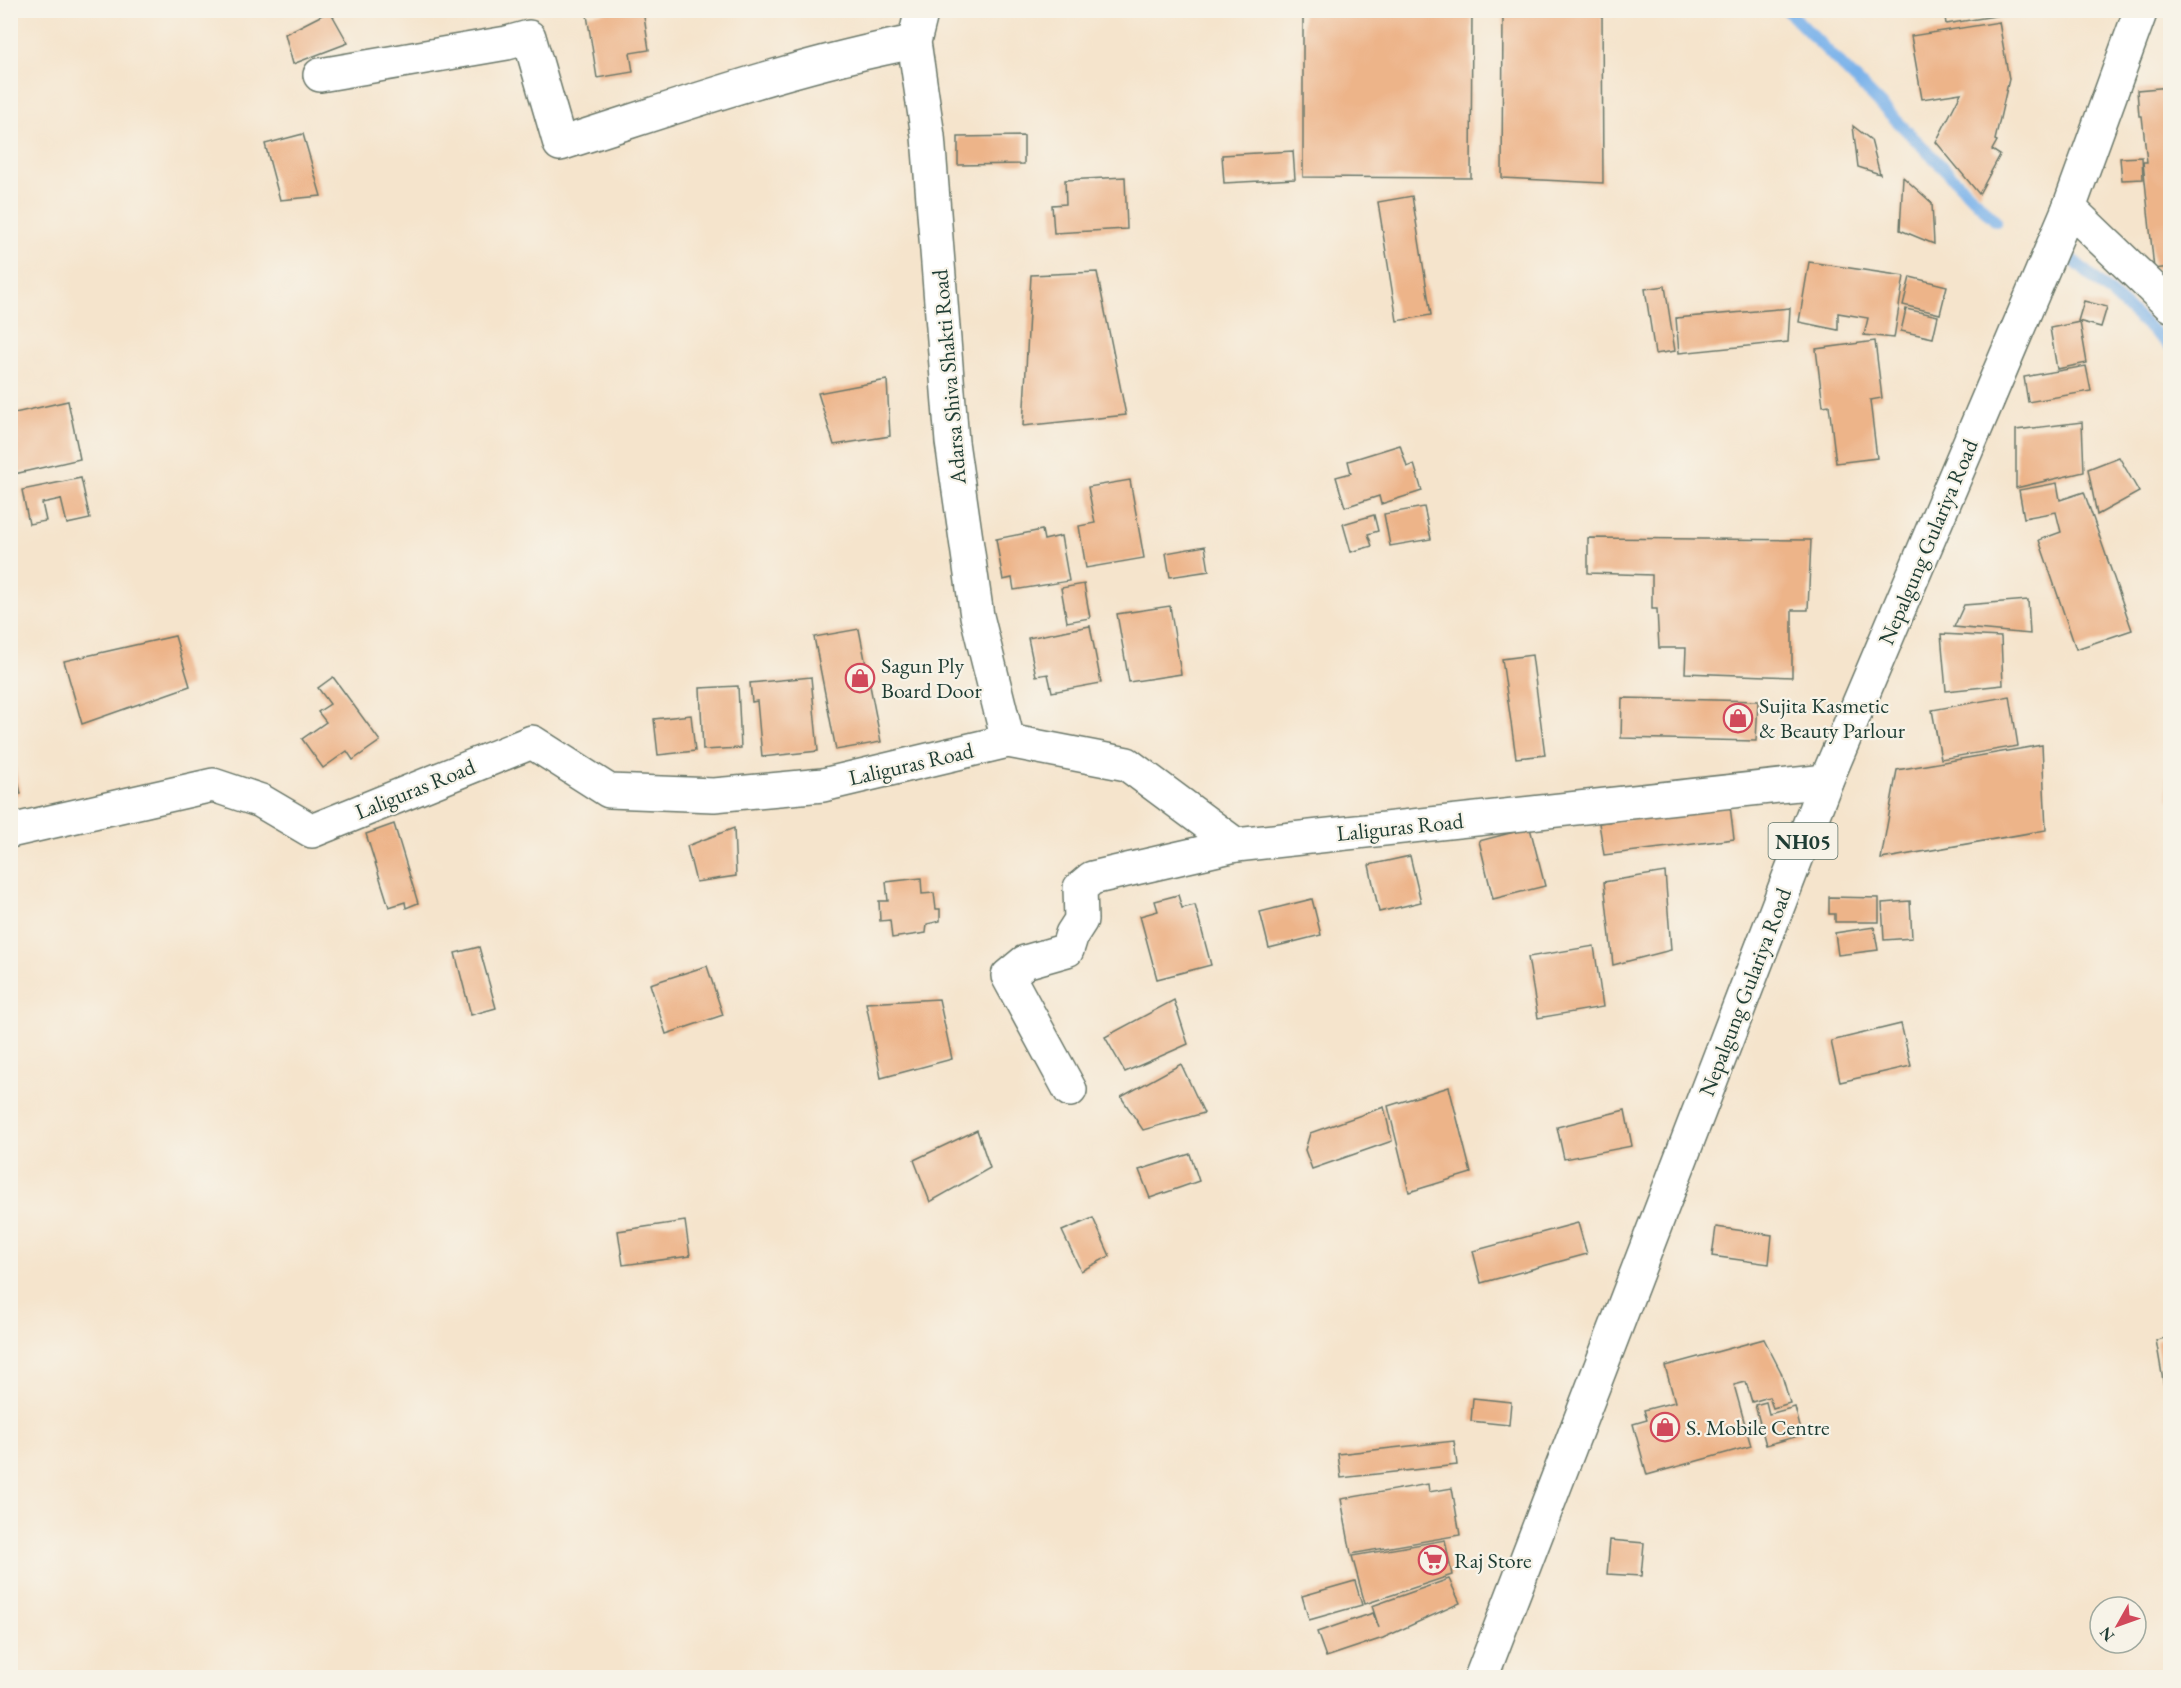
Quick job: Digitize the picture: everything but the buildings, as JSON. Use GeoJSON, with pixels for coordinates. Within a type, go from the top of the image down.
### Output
{"type":"FeatureCollection","features":[{"type":"Feature","properties":{"kind":"street","name":"Adarsa Shiva Shakti Road"},"geometry":{"type":"LineString","coordinates":[[922,10],[915,42],[928,136],[952,442],[977,616],[1008,741]]}},
{"type":"Feature","properties":{"kind":"street","name":"Nepalgung Gulariya Road"},"geometry":{"type":"LineString","coordinates":[[1481,1677],[1826,781],[2069,208],[2141,10]]}},
{"type":"Feature","properties":{"kind":"street"},"geometry":{"type":"LineString","coordinates":[[320,75],[507,43],[529,37],[560,144],[791,72],[859,53],[915,42]]}},
{"type":"Feature","properties":{"kind":"street"},"geometry":{"type":"LineString","coordinates":[[2069,208],[2170,304]]}},
{"type":"Feature","properties":{"kind":"street","name":"Laliguras Road"},"geometry":{"type":"LineString","coordinates":[[10,831],[213,784],[261,801],[312,831],[532,742],[609,791],[714,795],[823,785],[1008,741],[1127,764],[1236,845],[1826,781]]}},
{"type":"Feature","properties":{"kind":"street"},"geometry":{"type":"LineString","coordinates":[[1070,1090],[1008,976],[1025,962],[1067,950],[1072,934],[1081,920],[1080,888],[1092,878],[1236,845]]}},
{"type":"Feature","properties":{"kind":"waterway"},"geometry":{"type":"LineString","coordinates":[[1787,10],[1996,221]]}},
{"type":"Feature","properties":{"kind":"waterway"},"geometry":{"type":"LineString","coordinates":[[2074,261],[2170,346]]}},
{"type":"Feature","properties":{"kind":"place","name":"Sagun Ply Board Door"},"geometry":{"type":"Point","coordinates":[860,678]}},
{"type":"Feature","properties":{"kind":"place","name":"Sujita Kasmetic & Beauty Parlour"},"geometry":{"type":"Point","coordinates":[1738,718]}},
{"type":"Feature","properties":{"kind":"place","name":"S. Mobile Centre"},"geometry":{"type":"Point","coordinates":[1665,1427]}},
{"type":"Feature","properties":{"kind":"place","name":"Raj Store"},"geometry":{"type":"Point","coordinates":[1433,1560]}}]}
